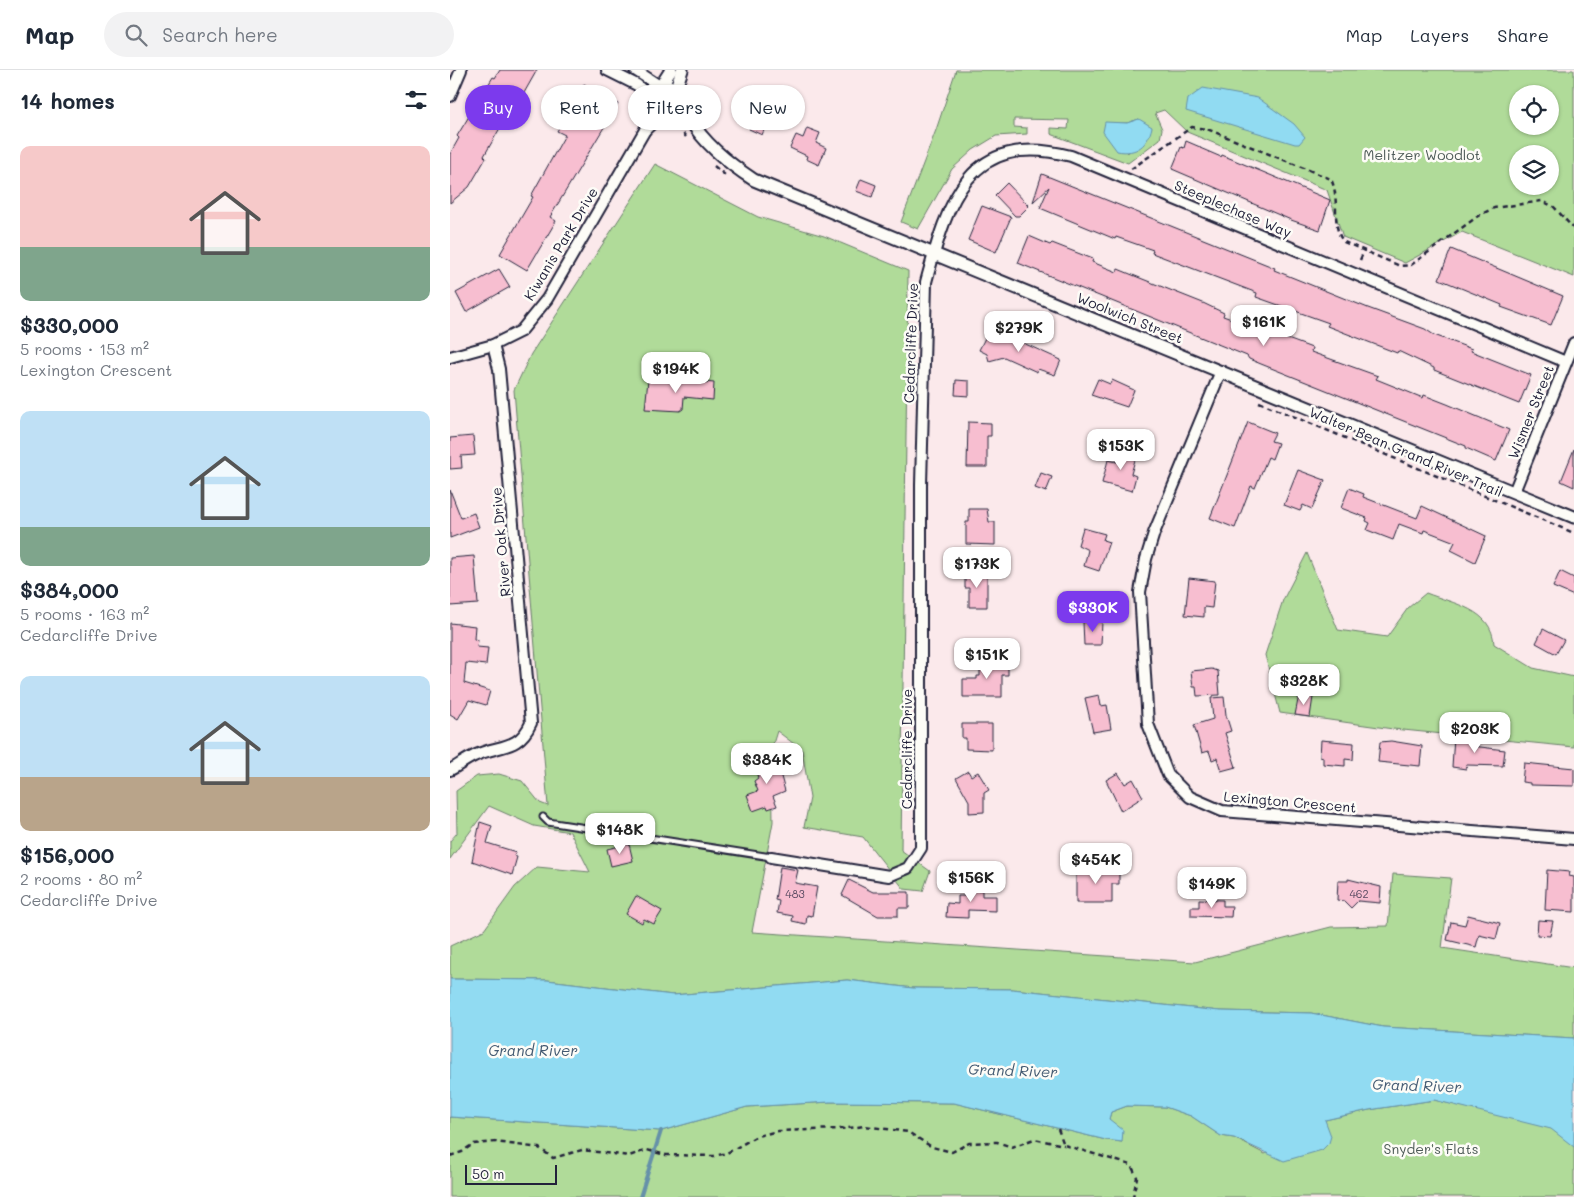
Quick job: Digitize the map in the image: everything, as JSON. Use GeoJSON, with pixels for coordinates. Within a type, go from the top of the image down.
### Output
{"type":"FeatureCollection","features":[{"type":"Feature","properties":{"kind":"street"},"geometry":{"type":"LineString","coordinates":[[450,96],[461,70]]}},
{"type":"Feature","properties":{"kind":"street"},"geometry":{"type":"LineString","coordinates":[[607,70],[637,85]]}},
{"type":"Feature","properties":{"kind":"street"},"geometry":{"type":"LineString","coordinates":[[635,70],[660,85],[672,70]]}},
{"type":"Feature","properties":{"kind":"street"},"geometry":{"type":"LineString","coordinates":[[678,85],[682,70]]}},
{"type":"Feature","properties":{"kind":"street","name":"Kiwanis Park Drive"},"geometry":{"type":"LineString","coordinates":[[450,357],[493,345],[521,331],[548,298],[645,130]]}},
{"type":"Feature","properties":{"kind":"street","name":"Woolwich Street"},"geometry":{"type":"LineString","coordinates":[[698,130],[717,152],[754,180],[1574,517]]}},
{"type":"Feature","properties":{"kind":"street","name":"Steeplechase Way"},"geometry":{"type":"LineString","coordinates":[[932,254],[957,192],[973,173],[992,159],[1015,152],[1038,150],[1054,152],[1071,156],[1566,362]]}},
{"type":"Feature","properties":{"kind":"street","name":"Cedarcliffe Drive"},"geometry":{"type":"LineString","coordinates":[[771,857],[889,876],[908,868],[920,848],[921,485],[926,282],[932,254]]}},
{"type":"Feature","properties":{"kind":"street","name":"Wismer Street"},"geometry":{"type":"LineString","coordinates":[[1514,492],[1574,343]]}},
{"type":"Feature","properties":{"kind":"street","name":"River Oak Drive"},"geometry":{"type":"LineString","coordinates":[[450,770],[474,756],[516,743],[526,736],[531,723],[500,379],[493,345]]}},
{"type":"Feature","properties":{"kind":"street","name":"Lexington Crescent"},"geometry":{"type":"LineString","coordinates":[[1221,371],[1154,533],[1146,558],[1140,592],[1148,724],[1168,775],[1190,797],[1222,811],[1574,839]]}},
{"type":"Feature","properties":{"kind":"lane","name":"Cedarcliffe Drive"},"geometry":{"type":"LineString","coordinates":[[543,817],[548,822],[771,857]]}},
{"type":"Feature","properties":{"kind":"path"},"geometry":{"type":"LineString","coordinates":[[690,79],[691,85]]}},
{"type":"Feature","properties":{"kind":"path"},"geometry":{"type":"LineString","coordinates":[[1126,180],[1133,167],[1192,127],[1207,129],[1331,179],[1336,190],[1337,235],[1344,242],[1400,266],[1410,265],[1478,216],[1494,208],[1533,200],[1542,201],[1554,207],[1574,229]]}},
{"type":"Feature","properties":{"kind":"path"},"geometry":{"type":"LineString","coordinates":[[1360,260],[1364,251]]}},
{"type":"Feature","properties":{"kind":"path","name":"Walter Bean Grand River Trail"},"geometry":{"type":"LineString","coordinates":[[1256,401],[1574,533]]}},
{"type":"Feature","properties":{"kind":"path"},"geometry":{"type":"LineString","coordinates":[[450,1156],[462,1152],[473,1144],[496,1142],[539,1148],[552,1158],[582,1150],[632,1156],[648,1150],[666,1155],[714,1156],[726,1153],[757,1136],[778,1131],[840,1129],[865,1126],[908,1132],[932,1147],[952,1152],[969,1143],[997,1142],[1012,1147],[1034,1139],[1064,1145],[1131,1165],[1137,1177],[1133,1197]]}},
{"type":"Feature","properties":{"kind":"path"},"geometry":{"type":"LineString","coordinates":[[1058,1129],[1064,1145]]}},
{"type":"Feature","properties":{"kind":"green space","name":"Melitzer Woodlot"},"geometry":{"type":"Polygon","coordinates":[[[956,70],[1574,70],[1574,277],[1462,232],[1405,263],[1343,237],[1327,190],[1187,132],[1164,110],[1155,113],[1162,129],[1160,139],[1128,163],[1051,134],[1051,128],[1068,129],[1069,120],[1014,119],[1014,127],[1027,128],[1027,134],[996,136],[973,150],[952,169],[918,229],[901,222],[936,130],[956,70]],[[1139,119],[1127,123],[1106,123],[1128,153],[1139,119]]]}},
{"type":"Feature","properties":{"kind":"green space"},"geometry":{"type":"Polygon","coordinates":[[[655,164],[758,217],[824,236],[908,271],[901,850],[930,871],[923,891],[904,889],[863,837],[804,827],[810,798],[802,750],[777,731],[772,747],[773,822],[752,932],[1195,962],[1331,927],[1388,926],[1393,874],[1451,878],[1442,948],[1574,968],[1574,1038],[1383,1027],[1311,1013],[1220,1011],[1012,989],[913,988],[847,980],[673,995],[547,980],[450,979],[450,946],[484,930],[515,887],[537,867],[590,872],[570,832],[534,826],[489,806],[450,859],[450,841],[457,833],[456,791],[477,776],[499,774],[522,781],[540,803],[548,806],[514,390],[531,354],[655,164]]]}},
{"type":"Feature","properties":{"kind":"green space"},"geometry":{"type":"Polygon","coordinates":[[[1307,553],[1338,630],[1387,637],[1408,608],[1426,593],[1459,605],[1479,615],[1492,632],[1494,644],[1533,668],[1574,677],[1574,747],[1393,729],[1280,713],[1265,655],[1283,600],[1307,553]]]}},
{"type":"Feature","properties":{"kind":"green space","name":"Snyder's Flats"},"geometry":{"type":"Polygon","coordinates":[[[1434,1100],[1574,1132],[1574,1197],[450,1197],[450,1117],[661,1131],[747,1107],[830,1102],[954,1103],[1106,1140],[1122,1142],[1109,1119],[1111,1112],[1127,1106],[1165,1107],[1191,1116],[1221,1136],[1234,1138],[1265,1154],[1325,1120],[1369,1110],[1434,1100]]]}},
{"type":"Feature","properties":{"kind":"water"},"geometry":{"type":"Polygon","coordinates":[[[1203,88],[1258,98],[1294,124],[1305,137],[1299,144],[1295,144],[1186,111],[1188,99],[1203,88]]]}},
{"type":"Feature","properties":{"kind":"water"},"geometry":{"type":"Polygon","coordinates":[[[1139,119],[1152,127],[1148,139],[1136,150],[1117,151],[1103,132],[1105,122],[1127,123],[1139,119]]]}},
{"type":"Feature","properties":{"kind":"water","name":"Grand River"},"geometry":{"type":"Polygon","coordinates":[[[450,979],[547,980],[673,995],[847,980],[913,988],[1012,989],[1220,1011],[1311,1013],[1383,1027],[1574,1038],[1574,1147],[1551,1129],[1434,1100],[1369,1110],[1325,1120],[1331,1136],[1329,1143],[1322,1150],[1284,1161],[1234,1138],[1221,1136],[1191,1116],[1165,1107],[1127,1106],[1111,1112],[1109,1119],[1123,1130],[1122,1142],[1106,1140],[954,1103],[830,1102],[747,1107],[661,1131],[450,1117],[450,979]]]}},
{"type":"Feature","properties":{"kind":"building"},"geometry":{"type":"Polygon","coordinates":[[[500,70],[537,70],[529,85],[488,85],[493,77],[495,78],[500,70]]]}},
{"type":"Feature","properties":{"kind":"building"},"geometry":{"type":"Polygon","coordinates":[[[465,123],[465,130],[499,130],[484,156],[486,158],[469,187],[450,203],[450,154],[459,138],[457,136],[465,123]]]}},
{"type":"Feature","properties":{"kind":"building"},"geometry":{"type":"Polygon","coordinates":[[[807,128],[820,133],[816,143],[826,148],[819,165],[806,159],[807,156],[790,148],[796,135],[803,138],[807,128]]]}},
{"type":"Feature","properties":{"kind":"building"},"geometry":{"type":"Polygon","coordinates":[[[602,130],[550,217],[556,221],[527,270],[500,254],[533,197],[531,196],[565,135],[557,131],[602,130]]]}},
{"type":"Feature","properties":{"kind":"building"},"geometry":{"type":"Polygon","coordinates":[[[751,130],[764,130],[762,135],[751,130]]]}},
{"type":"Feature","properties":{"kind":"building"},"geometry":{"type":"Polygon","coordinates":[[[1186,141],[1221,157],[1222,155],[1330,200],[1320,230],[1291,220],[1172,169],[1181,147],[1184,148],[1186,141]]]}},
{"type":"Feature","properties":{"kind":"building"},"geometry":{"type":"Polygon","coordinates":[[[1042,174],[1275,268],[1274,270],[1425,329],[1434,335],[1472,349],[1471,351],[1531,375],[1519,404],[1434,370],[1434,368],[1398,351],[1397,353],[1327,326],[1329,323],[1256,297],[1257,293],[1152,253],[1153,250],[1116,237],[1115,239],[1040,208],[1049,187],[1033,202],[1042,174]]]}},
{"type":"Feature","properties":{"kind":"building"},"geometry":{"type":"Polygon","coordinates":[[[861,179],[876,185],[872,197],[856,191],[861,179]]]}},
{"type":"Feature","properties":{"kind":"building"},"geometry":{"type":"Polygon","coordinates":[[[1007,183],[1029,206],[1019,216],[1015,216],[995,195],[1007,183]]]}},
{"type":"Feature","properties":{"kind":"building"},"geometry":{"type":"Polygon","coordinates":[[[982,206],[1011,217],[996,252],[968,240],[982,206]]]}},
{"type":"Feature","properties":{"kind":"building"},"geometry":{"type":"Polygon","coordinates":[[[1029,236],[1093,259],[1092,262],[1117,272],[1118,269],[1203,303],[1224,313],[1223,316],[1312,348],[1311,352],[1378,376],[1376,379],[1423,398],[1424,395],[1509,430],[1496,461],[1466,448],[1466,446],[1261,364],[1249,359],[1247,356],[1018,263],[1029,236]]]}},
{"type":"Feature","properties":{"kind":"building"},"geometry":{"type":"Polygon","coordinates":[[[1451,249],[1563,296],[1551,325],[1501,307],[1502,305],[1439,279],[1451,249]]]}},
{"type":"Feature","properties":{"kind":"building"},"geometry":{"type":"Polygon","coordinates":[[[499,269],[510,287],[466,312],[456,293],[499,269]]]}},
{"type":"Feature","properties":{"kind":"building"},"geometry":{"type":"Polygon","coordinates":[[[999,333],[1022,340],[1021,342],[1061,360],[1055,375],[1038,369],[1037,372],[1004,357],[989,361],[987,354],[979,350],[987,334],[997,339],[999,333]]]}},
{"type":"Feature","properties":{"kind":"building"},"geometry":{"type":"Polygon","coordinates":[[[674,379],[714,383],[713,400],[684,397],[683,409],[680,411],[645,409],[648,380],[673,382],[674,379]]]}},
{"type":"Feature","properties":{"kind":"building"},"geometry":{"type":"Polygon","coordinates":[[[1098,379],[1110,384],[1112,380],[1134,390],[1127,407],[1091,395],[1098,379]]]}},
{"type":"Feature","properties":{"kind":"building"},"geometry":{"type":"Polygon","coordinates":[[[956,380],[969,381],[969,396],[955,395],[956,380]]]}},
{"type":"Feature","properties":{"kind":"building"},"geometry":{"type":"Polygon","coordinates":[[[968,422],[991,423],[991,436],[987,436],[987,467],[967,467],[968,422]]]}},
{"type":"Feature","properties":{"kind":"building"},"geometry":{"type":"Polygon","coordinates":[[[1248,422],[1275,433],[1271,441],[1278,443],[1272,459],[1268,457],[1255,488],[1251,486],[1235,528],[1210,518],[1248,422]]]}},
{"type":"Feature","properties":{"kind":"building"},"geometry":{"type":"Polygon","coordinates":[[[473,436],[475,455],[461,456],[462,468],[450,469],[450,438],[473,436]]]}},
{"type":"Feature","properties":{"kind":"building"},"geometry":{"type":"Polygon","coordinates":[[[1121,449],[1137,453],[1131,474],[1136,476],[1132,491],[1102,483],[1108,460],[1117,462],[1121,449]]]}},
{"type":"Feature","properties":{"kind":"building"},"geometry":{"type":"Polygon","coordinates":[[[1574,449],[1574,487],[1561,481],[1574,449]]]}},
{"type":"Feature","properties":{"kind":"building"},"geometry":{"type":"Polygon","coordinates":[[[1298,470],[1325,480],[1312,509],[1303,505],[1300,511],[1284,505],[1298,470]]]}},
{"type":"Feature","properties":{"kind":"building"},"geometry":{"type":"Polygon","coordinates":[[[1041,473],[1052,477],[1046,492],[1035,488],[1041,473]]]}},
{"type":"Feature","properties":{"kind":"building"},"geometry":{"type":"Polygon","coordinates":[[[1349,488],[1364,494],[1363,497],[1417,518],[1422,506],[1486,536],[1475,562],[1451,550],[1455,542],[1424,530],[1423,533],[1399,524],[1393,540],[1367,530],[1370,523],[1366,521],[1367,518],[1341,508],[1349,488]]]}},
{"type":"Feature","properties":{"kind":"building"},"geometry":{"type":"Polygon","coordinates":[[[450,490],[461,518],[474,513],[479,527],[450,538],[450,490]]]}},
{"type":"Feature","properties":{"kind":"building"},"geometry":{"type":"Polygon","coordinates":[[[969,509],[987,509],[989,522],[995,522],[995,545],[966,544],[966,522],[969,522],[969,509]]]}},
{"type":"Feature","properties":{"kind":"building"},"geometry":{"type":"Polygon","coordinates":[[[1083,528],[1105,534],[1103,540],[1109,542],[1099,571],[1084,566],[1088,550],[1078,545],[1083,528]]]}},
{"type":"Feature","properties":{"kind":"building"},"geometry":{"type":"Polygon","coordinates":[[[474,556],[478,604],[450,606],[450,558],[474,556]]]}},
{"type":"Feature","properties":{"kind":"building"},"geometry":{"type":"Polygon","coordinates":[[[1560,571],[1574,578],[1574,596],[1553,587],[1560,571]]]}},
{"type":"Feature","properties":{"kind":"building"},"geometry":{"type":"Polygon","coordinates":[[[965,572],[987,572],[987,607],[969,607],[969,588],[965,588],[965,572]]]}},
{"type":"Feature","properties":{"kind":"building"},"geometry":{"type":"Polygon","coordinates":[[[1189,578],[1215,581],[1212,608],[1204,607],[1204,617],[1185,615],[1189,578]]]}},
{"type":"Feature","properties":{"kind":"building"},"geometry":{"type":"Polygon","coordinates":[[[1102,621],[1101,645],[1084,645],[1083,622],[1102,621]]]}},
{"type":"Feature","properties":{"kind":"building"},"geometry":{"type":"Polygon","coordinates":[[[450,623],[475,626],[474,639],[478,640],[477,647],[488,648],[486,665],[466,663],[464,683],[490,691],[486,705],[469,700],[458,719],[450,714],[450,623]]]}},
{"type":"Feature","properties":{"kind":"building"},"geometry":{"type":"Polygon","coordinates":[[[1543,629],[1564,640],[1556,654],[1536,643],[1543,629]]]}},
{"type":"Feature","properties":{"kind":"building"},"geometry":{"type":"Polygon","coordinates":[[[980,659],[1008,659],[1008,675],[1002,675],[1002,697],[963,697],[963,679],[977,679],[977,676],[980,676],[980,659]]]}},
{"type":"Feature","properties":{"kind":"building"},"geometry":{"type":"Polygon","coordinates":[[[1212,669],[1218,671],[1220,695],[1197,696],[1196,687],[1193,687],[1191,671],[1212,669]]]}},
{"type":"Feature","properties":{"kind":"building"},"geometry":{"type":"Polygon","coordinates":[[[1099,695],[1101,706],[1107,705],[1111,729],[1093,732],[1085,698],[1099,695]]]}},
{"type":"Feature","properties":{"kind":"building"},"geometry":{"type":"Polygon","coordinates":[[[1299,695],[1313,697],[1310,717],[1295,715],[1299,695]]]}},
{"type":"Feature","properties":{"kind":"building"},"geometry":{"type":"Polygon","coordinates":[[[1224,697],[1226,715],[1231,731],[1225,733],[1236,767],[1221,771],[1217,758],[1212,760],[1209,751],[1202,753],[1194,725],[1213,719],[1211,698],[1224,697]]]}},
{"type":"Feature","properties":{"kind":"building"},"geometry":{"type":"Polygon","coordinates":[[[962,724],[992,724],[992,750],[966,749],[966,738],[962,738],[962,724]]]}},
{"type":"Feature","properties":{"kind":"building"},"geometry":{"type":"Polygon","coordinates":[[[1454,736],[1473,737],[1472,746],[1505,750],[1503,766],[1467,765],[1466,769],[1452,767],[1454,736]]]}},
{"type":"Feature","properties":{"kind":"building"},"geometry":{"type":"Polygon","coordinates":[[[1321,740],[1354,743],[1353,760],[1345,759],[1345,766],[1323,764],[1323,757],[1320,756],[1321,740]]]}},
{"type":"Feature","properties":{"kind":"building"},"geometry":{"type":"Polygon","coordinates":[[[1391,741],[1422,746],[1420,766],[1378,762],[1380,742],[1391,741]]]}},
{"type":"Feature","properties":{"kind":"building"},"geometry":{"type":"Polygon","coordinates":[[[775,755],[785,791],[773,796],[777,806],[768,809],[767,806],[753,811],[747,795],[758,791],[754,781],[758,778],[755,768],[762,766],[760,760],[775,755]]]}},
{"type":"Feature","properties":{"kind":"building"},"geometry":{"type":"Polygon","coordinates":[[[1524,763],[1574,768],[1574,786],[1530,785],[1530,783],[1522,782],[1524,763]]]}},
{"type":"Feature","properties":{"kind":"building"},"geometry":{"type":"Polygon","coordinates":[[[968,771],[971,776],[978,772],[989,790],[984,793],[984,812],[969,813],[969,801],[956,778],[968,771]]]}},
{"type":"Feature","properties":{"kind":"building"},"geometry":{"type":"Polygon","coordinates":[[[1118,773],[1125,784],[1133,779],[1143,797],[1121,811],[1106,780],[1118,773]]]}},
{"type":"Feature","properties":{"kind":"building"},"geometry":{"type":"Polygon","coordinates":[[[480,822],[492,826],[487,843],[516,852],[514,856],[517,857],[512,875],[472,861],[480,822]]]}},
{"type":"Feature","properties":{"kind":"building"},"geometry":{"type":"Polygon","coordinates":[[[629,844],[633,861],[611,866],[607,849],[629,844]]]}},
{"type":"Feature","properties":{"kind":"building"},"geometry":{"type":"Polygon","coordinates":[[[780,867],[798,870],[795,883],[817,887],[812,916],[807,915],[806,924],[792,921],[793,916],[777,913],[779,901],[775,900],[780,867]]]}},
{"type":"Feature","properties":{"kind":"building"},"geometry":{"type":"Polygon","coordinates":[[[1096,867],[1119,868],[1119,884],[1112,884],[1112,903],[1076,903],[1076,870],[1096,870],[1096,867]]]}},
{"type":"Feature","properties":{"kind":"building"},"geometry":{"type":"Polygon","coordinates":[[[1547,870],[1570,872],[1569,876],[1574,877],[1574,912],[1545,910],[1547,870]]]}},
{"type":"Feature","properties":{"kind":"building"},"geometry":{"type":"Polygon","coordinates":[[[1348,879],[1381,887],[1380,903],[1358,901],[1351,908],[1344,901],[1337,900],[1338,881],[1348,881],[1348,879]]]}},
{"type":"Feature","properties":{"kind":"building"},"geometry":{"type":"Polygon","coordinates":[[[849,880],[873,892],[909,892],[909,908],[898,908],[898,916],[878,916],[842,895],[849,880]]]}},
{"type":"Feature","properties":{"kind":"building"},"geometry":{"type":"Polygon","coordinates":[[[965,884],[977,884],[977,890],[982,890],[982,896],[996,896],[996,911],[968,910],[968,918],[946,917],[947,903],[958,904],[958,896],[965,896],[965,884]]]}},
{"type":"Feature","properties":{"kind":"building"},"geometry":{"type":"Polygon","coordinates":[[[636,896],[662,911],[654,924],[644,919],[642,923],[626,914],[636,896]]]}},
{"type":"Feature","properties":{"kind":"building"},"geometry":{"type":"Polygon","coordinates":[[[1199,899],[1223,900],[1223,906],[1232,906],[1231,917],[1191,916],[1191,907],[1199,907],[1199,899]]]}},
{"type":"Feature","properties":{"kind":"building"},"geometry":{"type":"Polygon","coordinates":[[[1468,915],[1500,923],[1496,939],[1479,935],[1476,947],[1447,940],[1451,922],[1465,925],[1468,915]]]}},
{"type":"Feature","properties":{"kind":"building"},"geometry":{"type":"Polygon","coordinates":[[[1538,920],[1553,921],[1550,936],[1537,935],[1538,920]]]}},
{"type":"Feature","properties":{"kind":"waterway"},"geometry":{"type":"LineString","coordinates":[[640,1197],[661,1131]]}}]}
